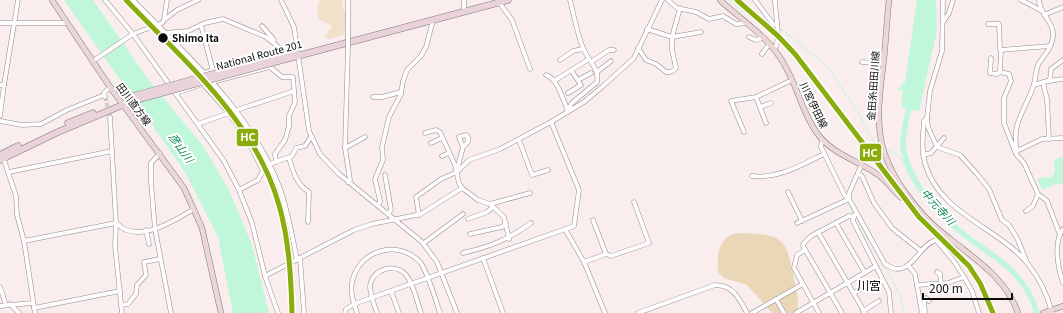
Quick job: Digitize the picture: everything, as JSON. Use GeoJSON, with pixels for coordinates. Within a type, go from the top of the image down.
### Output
{"type":"FeatureCollection","features":[{"type":"Feature","properties":{"kind":"highway","name":"National Route 201"},"geometry":{"type":"LineString","coordinates":[[270,60],[287,54],[298,53],[464,9],[496,1],[508,0]]}},
{"type":"Feature","properties":{"kind":"highway","name":"National Route 201"},"geometry":{"type":"LineString","coordinates":[[1,157],[131,99],[270,60],[433,20],[464,9]]}},
{"type":"Feature","properties":{"kind":"main road","name":"田川直方線"},"geometry":{"type":"LineString","coordinates":[[52,0],[94,60],[110,87],[160,153],[184,188],[202,228],[221,313]]}},
{"type":"Feature","properties":{"kind":"main road","name":"川宮伊田線"},"geometry":{"type":"LineString","coordinates":[[720,0],[769,44],[784,62],[814,128],[822,139],[846,158],[885,180],[893,192],[902,198],[908,196]]}},
{"type":"Feature","properties":{"kind":"main road","name":"金田糸田田川線"},"geometry":{"type":"LineString","coordinates":[[889,0],[880,101],[881,140],[890,166],[908,196],[939,231],[989,269],[1009,294],[1018,313]]}},
{"type":"Feature","properties":{"kind":"main road"},"geometry":{"type":"LineString","coordinates":[[1049,312],[1063,306]]}},
{"type":"Feature","properties":{"kind":"street"},"geometry":{"type":"LineString","coordinates":[[0,116],[2,85],[18,0]]}},
{"type":"Feature","properties":{"kind":"street"},"geometry":{"type":"LineString","coordinates":[[105,0],[176,93],[224,162],[239,190],[258,244],[265,276],[278,313]]}},
{"type":"Feature","properties":{"kind":"street"},"geometry":{"type":"LineString","coordinates":[[133,0],[212,82],[237,110],[254,134],[270,164],[286,205],[298,259],[304,313]]}},
{"type":"Feature","properties":{"kind":"street"},"geometry":{"type":"LineString","coordinates":[[164,20],[167,0]]}},
{"type":"Feature","properties":{"kind":"street"},"geometry":{"type":"LineString","coordinates":[[94,60],[131,35],[157,25],[177,10],[198,0]]}},
{"type":"Feature","properties":{"kind":"street"},"geometry":{"type":"LineString","coordinates":[[281,0],[294,27],[307,119],[311,137],[326,163],[424,243],[437,262],[457,313]]}},
{"type":"Feature","properties":{"kind":"street"},"geometry":{"type":"LineString","coordinates":[[348,0],[345,148],[350,180],[348,182]]}},
{"type":"Feature","properties":{"kind":"street"},"geometry":{"type":"LineString","coordinates":[[464,0],[464,9]]}},
{"type":"Feature","properties":{"kind":"street"},"geometry":{"type":"LineString","coordinates":[[419,215],[416,197],[441,179],[457,172],[469,160],[500,149],[551,122],[567,110],[596,82],[597,72],[583,49],[570,0]]}},
{"type":"Feature","properties":{"kind":"street"},"geometry":{"type":"LineString","coordinates":[[567,110],[584,102],[624,69],[634,58],[662,0]]}},
{"type":"Feature","properties":{"kind":"street"},"geometry":{"type":"LineString","coordinates":[[668,0],[677,8],[696,12],[709,19],[736,14]]}},
{"type":"Feature","properties":{"kind":"street"},"geometry":{"type":"LineString","coordinates":[[755,0],[777,27]]}},
{"type":"Feature","properties":{"kind":"street"},"geometry":{"type":"LineString","coordinates":[[774,50],[777,44],[775,0]]}},
{"type":"Feature","properties":{"kind":"street"},"geometry":{"type":"LineString","coordinates":[[943,0],[942,51],[930,91],[927,118],[928,127],[937,147],[960,155],[989,188],[1002,220],[1009,225],[1018,240],[1027,263],[1040,284],[1049,312]]}},
{"type":"Feature","properties":{"kind":"street"},"geometry":{"type":"LineString","coordinates":[[943,22],[949,13],[953,0]]}},
{"type":"Feature","properties":{"kind":"street"},"geometry":{"type":"LineString","coordinates":[[1021,0],[1043,13],[1063,7]]}},
{"type":"Feature","properties":{"kind":"street"},"geometry":{"type":"LineString","coordinates":[[1017,153],[1015,129],[1034,85],[1039,63],[1047,54],[1053,30],[1043,13],[1039,0]]}},
{"type":"Feature","properties":{"kind":"street"},"geometry":{"type":"LineString","coordinates":[[496,1],[512,20],[530,69]]}},
{"type":"Feature","properties":{"kind":"street"},"geometry":{"type":"LineString","coordinates":[[638,48],[646,60],[656,64],[666,72],[671,72],[676,68],[672,50],[672,37],[680,8]]}},
{"type":"Feature","properties":{"kind":"street"},"geometry":{"type":"LineString","coordinates":[[724,17],[736,24],[746,23]]}},
{"type":"Feature","properties":{"kind":"street"},"geometry":{"type":"LineString","coordinates":[[165,33],[188,31],[201,25],[223,19],[233,25],[252,30],[275,44],[287,54]]}},
{"type":"Feature","properties":{"kind":"street"},"geometry":{"type":"LineString","coordinates":[[378,206],[380,201],[375,182],[376,176],[384,160],[382,147],[389,117],[401,92],[407,70],[421,56],[426,48],[433,20]]}},
{"type":"Feature","properties":{"kind":"street"},"geometry":{"type":"LineString","coordinates":[[0,22],[67,23]]}},
{"type":"Feature","properties":{"kind":"street"},"geometry":{"type":"LineString","coordinates":[[988,24],[999,24],[1001,50],[1000,72]]}},
{"type":"Feature","properties":{"kind":"street"},"geometry":{"type":"LineString","coordinates":[[201,25],[213,70]]}},
{"type":"Feature","properties":{"kind":"street"},"geometry":{"type":"LineString","coordinates":[[262,26],[275,44]]}},
{"type":"Feature","properties":{"kind":"street"},"geometry":{"type":"LineString","coordinates":[[648,29],[672,37],[701,32]]}},
{"type":"Feature","properties":{"kind":"street"},"geometry":{"type":"LineString","coordinates":[[749,38],[756,40],[762,38]]}},
{"type":"Feature","properties":{"kind":"street"},"geometry":{"type":"LineString","coordinates":[[762,54],[769,44]]}},
{"type":"Feature","properties":{"kind":"street"},"geometry":{"type":"LineString","coordinates":[[1001,50],[1050,46]]}},
{"type":"Feature","properties":{"kind":"street"},"geometry":{"type":"LineString","coordinates":[[560,60],[573,51],[583,49]]}},
{"type":"Feature","properties":{"kind":"street"},"geometry":{"type":"LineString","coordinates":[[554,82],[571,70],[609,50],[614,50]]}},
{"type":"Feature","properties":{"kind":"street"},"geometry":{"type":"LineString","coordinates":[[991,58],[990,73],[1000,72],[1011,76],[1010,85],[1004,98],[1003,119],[1016,154],[1017,153],[1024,164],[1038,194],[1047,201],[1060,234]]}},
{"type":"Feature","properties":{"kind":"street"},"geometry":{"type":"LineString","coordinates":[[1050,80],[1051,69],[1063,60]]}},
{"type":"Feature","properties":{"kind":"street"},"geometry":{"type":"LineString","coordinates":[[597,72],[611,61]]}},
{"type":"Feature","properties":{"kind":"street"},"geometry":{"type":"LineString","coordinates":[[203,73],[244,62]]}},
{"type":"Feature","properties":{"kind":"street"},"geometry":{"type":"LineString","coordinates":[[862,62],[883,64]]}},
{"type":"Feature","properties":{"kind":"street"},"geometry":{"type":"LineString","coordinates":[[212,82],[270,67],[282,77],[293,77],[296,102],[290,112],[290,126],[284,140],[275,154],[276,162]]}},
{"type":"Feature","properties":{"kind":"street"},"geometry":{"type":"LineString","coordinates":[[568,92],[581,85],[571,70]]}},
{"type":"Feature","properties":{"kind":"street"},"geometry":{"type":"LineString","coordinates":[[578,80],[591,73]]}},
{"type":"Feature","properties":{"kind":"street"},"geometry":{"type":"LineString","coordinates":[[546,75],[554,82],[567,110]]}},
{"type":"Feature","properties":{"kind":"street"},"geometry":{"type":"LineString","coordinates":[[1034,85],[1050,80],[1063,79]]}},
{"type":"Feature","properties":{"kind":"street"},"geometry":{"type":"LineString","coordinates":[[744,132],[731,101],[756,97],[792,80]]}},
{"type":"Feature","properties":{"kind":"street"},"geometry":{"type":"LineString","coordinates":[[1043,83],[1046,99],[1049,139]]}},
{"type":"Feature","properties":{"kind":"street"},"geometry":{"type":"LineString","coordinates":[[176,93],[204,84],[230,113],[246,137],[263,171],[258,180],[239,190]]}},
{"type":"Feature","properties":{"kind":"street"},"geometry":{"type":"LineString","coordinates":[[0,121],[22,125],[41,124],[67,110],[105,96],[104,93],[110,87]]}},
{"type":"Feature","properties":{"kind":"street"},"geometry":{"type":"LineString","coordinates":[[237,110],[294,91]]}},
{"type":"Feature","properties":{"kind":"street"},"geometry":{"type":"LineString","coordinates":[[373,97],[382,97],[401,92]]}},
{"type":"Feature","properties":{"kind":"street"},"geometry":{"type":"LineString","coordinates":[[756,97],[766,123]]}},
{"type":"Feature","properties":{"kind":"street"},"geometry":{"type":"LineString","coordinates":[[760,107],[770,103]]}},
{"type":"Feature","properties":{"kind":"street"},"geometry":{"type":"LineString","coordinates":[[198,124],[230,113]]}},
{"type":"Feature","properties":{"kind":"street"},"geometry":{"type":"LineString","coordinates":[[110,116],[116,222],[115,246],[122,313]]}},
{"type":"Feature","properties":{"kind":"street"},"geometry":{"type":"LineString","coordinates":[[927,118],[924,121],[923,155],[927,170],[939,190],[967,217],[1003,243],[1027,263]]}},
{"type":"Feature","properties":{"kind":"street"},"geometry":{"type":"LineString","coordinates":[[345,313],[346,309],[354,304],[574,226],[579,190],[551,122]]}},
{"type":"Feature","properties":{"kind":"street"},"geometry":{"type":"LineString","coordinates":[[425,133],[438,131],[457,172],[458,183],[462,188],[478,200],[491,205],[504,217],[508,249]]}},
{"type":"Feature","properties":{"kind":"street"},"geometry":{"type":"LineString","coordinates":[[270,164],[289,158],[292,156],[296,148],[305,146],[311,137]]}},
{"type":"Feature","properties":{"kind":"street"},"geometry":{"type":"LineString","coordinates":[[345,148],[355,144],[365,137]]}},
{"type":"Feature","properties":{"kind":"street"},"geometry":{"type":"LineString","coordinates":[[431,143],[442,138]]}},
{"type":"Feature","properties":{"kind":"street"},"geometry":{"type":"LineString","coordinates":[[923,155],[931,153],[944,138]]}},
{"type":"Feature","properties":{"kind":"street"},"geometry":{"type":"LineString","coordinates":[[1017,153],[1042,139],[1063,138]]}},
{"type":"Feature","properties":{"kind":"street"},"geometry":{"type":"LineString","coordinates":[[822,139],[821,147],[845,196],[849,199],[885,264],[897,269],[908,265],[917,258],[921,251],[936,240],[953,260],[964,277],[972,291],[979,313]]}},
{"type":"Feature","properties":{"kind":"street"},"geometry":{"type":"LineString","coordinates":[[519,140],[532,174],[548,170]]}},
{"type":"Feature","properties":{"kind":"street"},"geometry":{"type":"LineString","coordinates":[[457,172],[463,147]]}},
{"type":"Feature","properties":{"kind":"street"},"geometry":{"type":"LineString","coordinates":[[9,172],[112,151]]}},
{"type":"Feature","properties":{"kind":"street"},"geometry":{"type":"LineString","coordinates":[[160,153],[151,163],[155,229],[171,313]]}},
{"type":"Feature","properties":{"kind":"street"},"geometry":{"type":"LineString","coordinates":[[442,156],[449,153]]}},
{"type":"Feature","properties":{"kind":"street"},"geometry":{"type":"LineString","coordinates":[[752,176],[765,177],[782,174],[824,154]]}},
{"type":"Feature","properties":{"kind":"street"},"geometry":{"type":"LineString","coordinates":[[1,157],[9,172],[16,196],[18,221],[24,241],[34,311],[120,291]]}},
{"type":"Feature","properties":{"kind":"street"},"geometry":{"type":"LineString","coordinates":[[289,158],[293,173],[300,185],[309,192],[308,222]]}},
{"type":"Feature","properties":{"kind":"street"},"geometry":{"type":"LineString","coordinates":[[849,199],[849,193],[861,166]]}},
{"type":"Feature","properties":{"kind":"street"},"geometry":{"type":"LineString","coordinates":[[858,174],[862,176],[874,203],[892,228],[921,251]]}},
{"type":"Feature","properties":{"kind":"street"},"geometry":{"type":"LineString","coordinates":[[376,176],[385,176],[391,210],[388,214]]}},
{"type":"Feature","properties":{"kind":"street"},"geometry":{"type":"LineString","coordinates":[[265,276],[354,230],[395,219],[419,215],[462,188]]}},
{"type":"Feature","properties":{"kind":"street"},"geometry":{"type":"LineString","coordinates":[[788,192],[802,221]]}},
{"type":"Feature","properties":{"kind":"street"},"geometry":{"type":"LineString","coordinates":[[468,219],[487,212],[491,205],[530,193]]}},
{"type":"Feature","properties":{"kind":"street"},"geometry":{"type":"LineString","coordinates":[[1026,211],[1033,206],[1038,194]]}},
{"type":"Feature","properties":{"kind":"street"},"geometry":{"type":"LineString","coordinates":[[797,223],[849,199]]}},
{"type":"Feature","properties":{"kind":"street"},"geometry":{"type":"LineString","coordinates":[[584,262],[606,254],[611,256],[649,243],[634,202]]}},
{"type":"Feature","properties":{"kind":"street"},"geometry":{"type":"LineString","coordinates":[[116,222],[126,230],[155,229],[169,224],[194,208]]}},
{"type":"Feature","properties":{"kind":"street"},"geometry":{"type":"LineString","coordinates":[[855,210],[853,221],[889,292],[891,313]]}},
{"type":"Feature","properties":{"kind":"street"},"geometry":{"type":"LineString","coordinates":[[424,243],[463,214]]}},
{"type":"Feature","properties":{"kind":"street"},"geometry":{"type":"LineString","coordinates":[[842,313],[805,250],[804,243],[818,232],[849,216],[854,217]]}},
{"type":"Feature","properties":{"kind":"street"},"geometry":{"type":"LineString","coordinates":[[593,220],[606,254]]}},
{"type":"Feature","properties":{"kind":"street"},"geometry":{"type":"LineString","coordinates":[[24,241],[116,222]]}},
{"type":"Feature","properties":{"kind":"street"},"geometry":{"type":"LineString","coordinates":[[463,253],[496,245],[531,223]]}},
{"type":"Feature","properties":{"kind":"street"},"geometry":{"type":"LineString","coordinates":[[836,223],[865,273]]}},
{"type":"Feature","properties":{"kind":"street"},"geometry":{"type":"LineString","coordinates":[[470,234],[502,227],[506,224]]}},
{"type":"Feature","properties":{"kind":"street"},"geometry":{"type":"LineString","coordinates":[[565,229],[584,262],[604,313]]}},
{"type":"Feature","properties":{"kind":"street"},"geometry":{"type":"LineString","coordinates":[[1063,229],[1060,234],[1057,251],[1063,283]]}},
{"type":"Feature","properties":{"kind":"street"},"geometry":{"type":"LineString","coordinates":[[146,230],[148,244]]}},
{"type":"Feature","properties":{"kind":"street"},"geometry":{"type":"LineString","coordinates":[[818,232],[864,312],[879,301]]}},
{"type":"Feature","properties":{"kind":"street"},"geometry":{"type":"LineString","coordinates":[[358,313],[351,291],[354,274],[365,259],[376,253],[391,249],[405,252],[420,263],[440,313]]}},
{"type":"Feature","properties":{"kind":"street"},"geometry":{"type":"LineString","coordinates":[[805,250],[797,255],[794,268],[818,313]]}},
{"type":"Feature","properties":{"kind":"street"},"geometry":{"type":"LineString","coordinates":[[483,258],[503,313]]}},
{"type":"Feature","properties":{"kind":"street"},"geometry":{"type":"LineString","coordinates":[[121,305],[128,304],[136,294],[137,285],[146,275],[144,262],[160,259]]}},
{"type":"Feature","properties":{"kind":"street"},"geometry":{"type":"LineString","coordinates":[[908,265],[915,274],[924,313]]}},
{"type":"Feature","properties":{"kind":"street"},"geometry":{"type":"LineString","coordinates":[[796,313],[876,266]]}},
{"type":"Feature","properties":{"kind":"street"},"geometry":{"type":"LineString","coordinates":[[377,313],[370,286],[373,279],[383,269],[393,268],[402,272],[410,284],[421,313]]}},
{"type":"Feature","properties":{"kind":"street"},"geometry":{"type":"LineString","coordinates":[[937,272],[940,274],[941,283]]}},
{"type":"Feature","properties":{"kind":"street"},"geometry":{"type":"LineString","coordinates":[[917,285],[955,281],[964,277]]}},
{"type":"Feature","properties":{"kind":"street"},"geometry":{"type":"LineString","coordinates":[[752,313],[803,284]]}},
{"type":"Feature","properties":{"kind":"street"},"geometry":{"type":"LineString","coordinates":[[854,293],[869,284]]}},
{"type":"Feature","properties":{"kind":"street"},"geometry":{"type":"LineString","coordinates":[[638,313],[707,287],[722,285],[733,290],[747,313]]}},
{"type":"Feature","properties":{"kind":"street"},"geometry":{"type":"LineString","coordinates":[[0,287],[8,305],[19,313]]}},
{"type":"Feature","properties":{"kind":"street"},"geometry":{"type":"LineString","coordinates":[[391,291],[399,313]]}},
{"type":"Feature","properties":{"kind":"street"},"geometry":{"type":"LineString","coordinates":[[924,313],[924,300],[926,298],[929,301]]}},
{"type":"Feature","properties":{"kind":"street"},"geometry":{"type":"LineString","coordinates":[[776,300],[784,313]]}},
{"type":"Feature","properties":{"kind":"street"},"geometry":{"type":"LineString","coordinates":[[0,306],[32,303]]}},
{"type":"Feature","properties":{"kind":"shaded area"},"geometry":{"type":"Polygon","coordinates":[[[320,0],[343,0],[343,10],[346,12],[345,30],[343,35],[329,39],[325,37],[332,26],[319,19],[317,8],[320,0]]]}},
{"type":"Feature","properties":{"kind":"shaded area"},"geometry":{"type":"Polygon","coordinates":[[[737,233],[773,237],[779,240],[784,246],[791,264],[797,292],[797,313],[772,313],[747,285],[724,278],[718,272],[718,259],[722,243],[726,238],[737,233]]]}},
{"type":"Feature","properties":{"kind":"water","name":"彦山川"},"geometry":{"type":"Polygon","coordinates":[[[64,0],[93,0],[148,79],[203,146],[228,188],[252,245],[269,313],[233,313],[218,237],[185,172],[64,0]]]}},
{"type":"Feature","properties":{"kind":"water"},"geometry":{"type":"Polygon","coordinates":[[[917,0],[936,0],[937,31],[919,111],[901,107],[903,91],[898,89],[905,82],[917,0]]]}},
{"type":"Feature","properties":{"kind":"water"},"geometry":{"type":"Polygon","coordinates":[[[1063,156],[1063,184],[1053,185],[1043,190],[1037,180],[1042,177],[1052,178],[1055,171],[1054,160],[1063,156]]]}},
{"type":"Feature","properties":{"kind":"waterway"},"geometry":{"type":"LineString","coordinates":[[729,0],[770,33],[776,29]]}},
{"type":"Feature","properties":{"kind":"waterway"},"geometry":{"type":"LineString","coordinates":[[779,27],[823,63],[831,72],[860,116],[873,140],[882,150]]}},
{"type":"Feature","properties":{"kind":"waterway","name":"中元寺川"},"geometry":{"type":"LineString","coordinates":[[910,103],[904,129],[904,154],[920,189],[947,220],[1011,270],[1026,289],[1037,313]]}},
{"type":"Feature","properties":{"kind":"waterway"},"geometry":{"type":"LineString","coordinates":[[871,151],[877,146]]}},
{"type":"Feature","properties":{"kind":"waterway","name":"中元寺川"},"geometry":{"type":"LineString","coordinates":[[885,150],[900,157],[909,175],[917,182]]}},
{"type":"Feature","properties":{"kind":"waterway"},"geometry":{"type":"LineString","coordinates":[[861,163],[869,152]]}},
{"type":"Feature","properties":{"kind":"waterway"},"geometry":{"type":"LineString","coordinates":[[847,196],[851,184]]}},
{"type":"Feature","properties":{"kind":"waterway"},"geometry":{"type":"LineString","coordinates":[[847,201],[854,214]]}},
{"type":"Feature","properties":{"kind":"waterway"},"geometry":{"type":"LineString","coordinates":[[856,217],[870,242]]}},
{"type":"Feature","properties":{"kind":"waterway"},"geometry":{"type":"LineString","coordinates":[[884,265],[901,297],[904,313]]}},
{"type":"Feature","properties":{"kind":"tunnel"},"geometry":{"type":"LineString","coordinates":[[105,97],[110,117]]}},
{"type":"Feature","properties":{"kind":"transit line","name":"HC"},"geometry":{"type":"LineString","coordinates":[[126,0],[194,69],[215,94],[235,119],[253,146],[268,174],[279,205],[285,232],[289,259],[292,313]]}},
{"type":"Feature","properties":{"kind":"transit line","name":"HC"},"geometry":{"type":"LineString","coordinates":[[737,0],[778,36],[795,54],[919,217],[969,266],[980,283],[993,313]]}},
{"type":"Feature","properties":{"kind":"place","name":"Shimo Ita"},"geometry":{"type":"Point","coordinates":[163,38]}},
{"type":"Feature","properties":{"kind":"district","name":"川宮"},"geometry":{"type":"Point","coordinates":[869,286]}}]}
